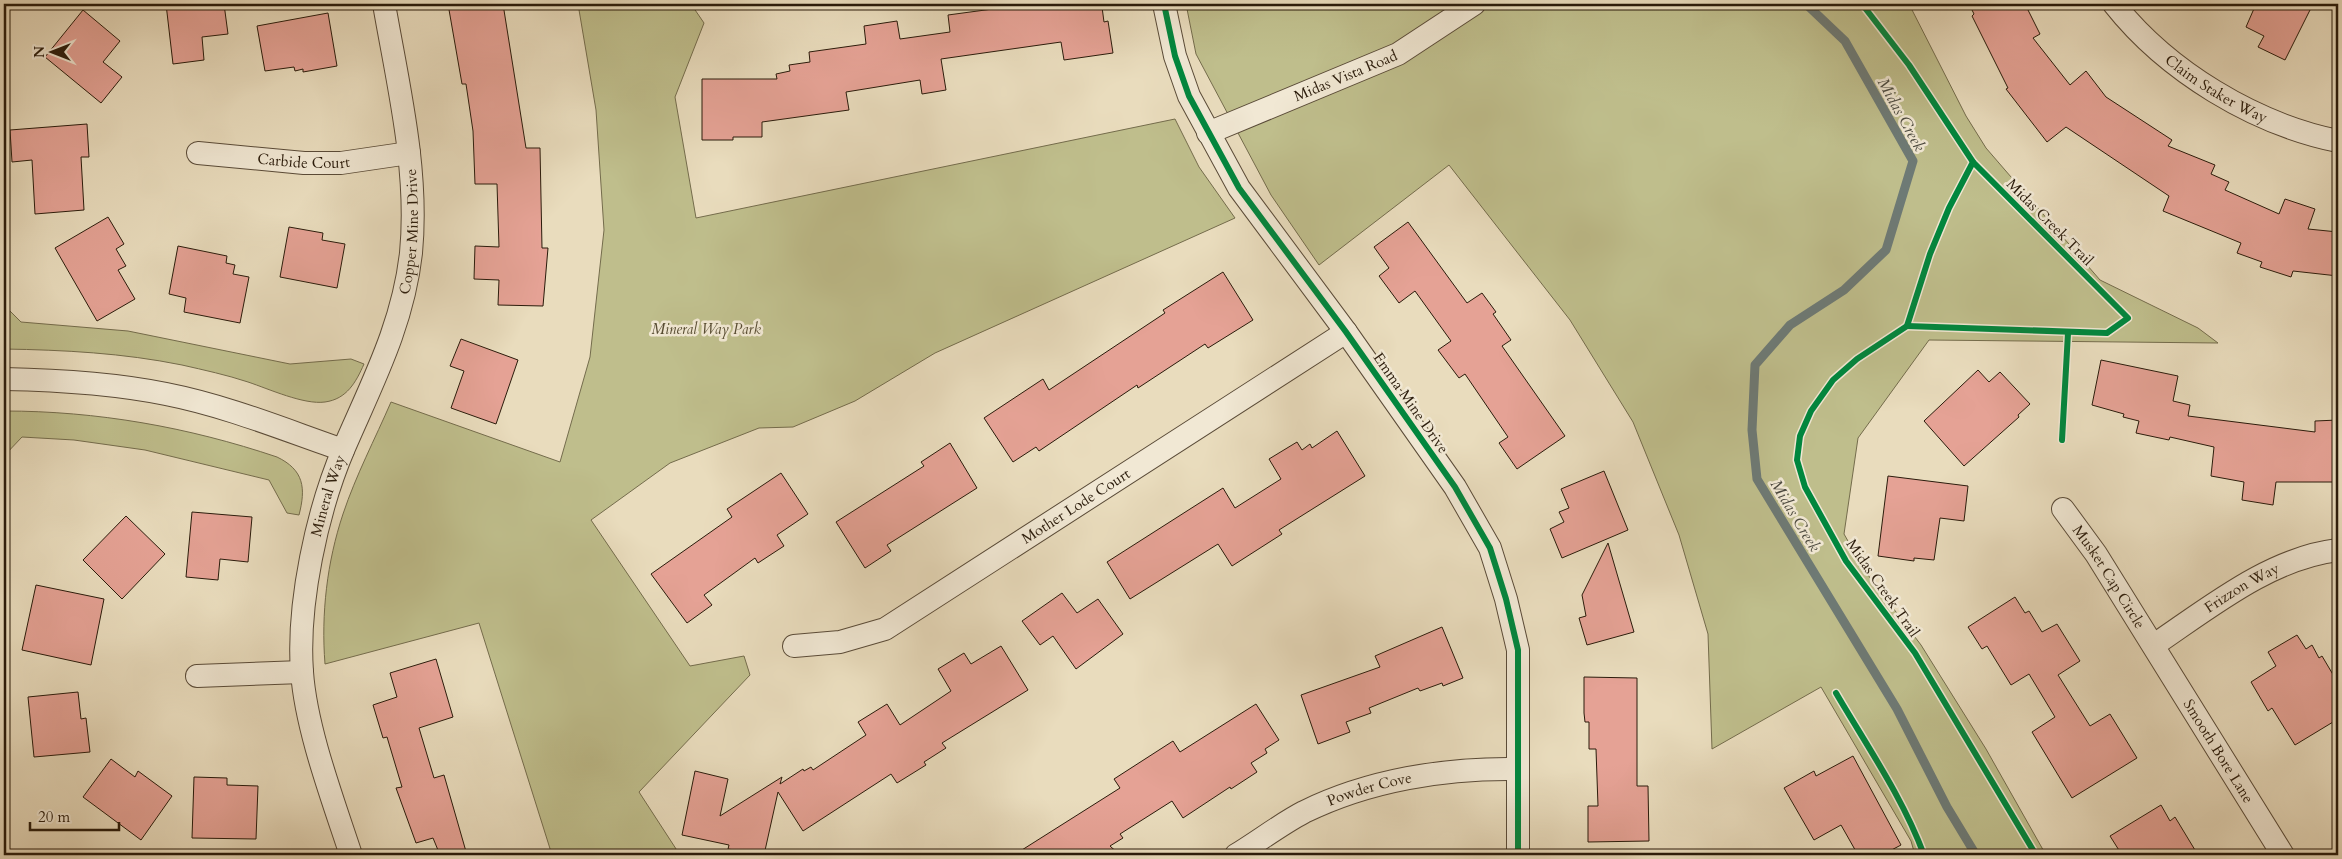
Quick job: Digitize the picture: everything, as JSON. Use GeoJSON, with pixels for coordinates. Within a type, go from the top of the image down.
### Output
{"type":"FeatureCollection","features":[{"type":"Feature","properties":{"kind":"street","name":"Copper Mine Drive"},"geometry":{"type":"LineString","coordinates":[[343,450],[387,352],[402,303],[411,253],[413,203],[409,153],[384,4]]}},
{"type":"Feature","properties":{"kind":"street","name":"Emma Mine Drive"},"geometry":{"type":"LineString","coordinates":[[1164,4],[1175,56],[1189,96],[1239,188],[1346,332],[1455,487],[1490,548],[1506,599],[1518,650],[1516,769],[1518,855]]}},
{"type":"Feature","properties":{"kind":"street","name":"Midas Vista Road"},"geometry":{"type":"LineString","coordinates":[[1208,133],[1398,54],[1474,4]]}},
{"type":"Feature","properties":{"kind":"street","name":"Claim Staker Way"},"geometry":{"type":"LineString","coordinates":[[2114,4],[2149,40],[2182,69],[2226,97],[2272,120],[2338,141]]}},
{"type":"Feature","properties":{"kind":"street","name":"Carbide Court"},"geometry":{"type":"LineString","coordinates":[[198,153],[304,163],[341,163],[409,153]]}},
{"type":"Feature","properties":{"kind":"street","name":"Mother Lode Court"},"geometry":{"type":"LineString","coordinates":[[794,646],[840,642],[885,629],[1346,332]]}},
{"type":"Feature","properties":{"kind":"street","name":"Mineral Way"},"geometry":{"type":"LineString","coordinates":[[4,379],[106,384],[167,394],[227,410],[343,450],[318,530],[310,566],[304,604],[302,672],[314,735],[350,855]]}},
{"type":"Feature","properties":{"kind":"street","name":"Musket Cap Circle"},"geometry":{"type":"LineString","coordinates":[[2063,509],[2096,554],[2154,645]]}},
{"type":"Feature","properties":{"kind":"street","name":"Frizzon Way"},"geometry":{"type":"LineString","coordinates":[[2154,645],[2249,583],[2291,563],[2338,550]]}},
{"type":"Feature","properties":{"kind":"street","name":"Smooth Bore Lane"},"geometry":{"type":"LineString","coordinates":[[2154,645],[2283,855]]}},
{"type":"Feature","properties":{"kind":"street"},"geometry":{"type":"LineString","coordinates":[[197,676],[302,672]]}},
{"type":"Feature","properties":{"kind":"street","name":"Powder Cove"},"geometry":{"type":"LineString","coordinates":[[1236,855],[1303,813],[1372,786],[1452,772],[1516,769]]}},
{"type":"Feature","properties":{"kind":"green space","name":"Mineral Way Park"},"geometry":{"type":"Polygon","coordinates":[[[578,4],[691,4],[704,23],[675,97],[696,218],[1175,119],[1199,167],[1235,218],[935,353],[855,401],[793,427],[759,428],[670,463],[591,520],[690,666],[744,656],[750,675],[639,792],[680,855],[552,855],[479,623],[325,664],[325,607],[329,569],[337,532],[354,485],[391,402],[560,462],[590,357],[604,230],[596,110],[578,4]]]}},
{"type":"Feature","properties":{"kind":"green space"},"geometry":{"type":"Polygon","coordinates":[[[1186,4],[1909,4],[1966,116],[1986,148],[2100,280],[2198,328],[2218,343],[1929,340],[1858,438],[1844,534],[1865,571],[1921,645],[1986,749],[2046,855],[1915,855],[1911,841],[1821,687],[1712,749],[1708,634],[1679,535],[1633,422],[1570,320],[1449,165],[1319,265],[1271,195],[1196,54],[1186,4]]]}},
{"type":"Feature","properties":{"kind":"green space"},"geometry":{"type":"Polygon","coordinates":[[[4,305],[21,322],[128,331],[290,364],[351,359],[364,364],[350,389],[339,397],[325,402],[307,401],[286,396],[232,377],[160,361],[93,353],[4,349],[4,305]]]}},
{"type":"Feature","properties":{"kind":"green space"},"geometry":{"type":"Polygon","coordinates":[[[4,411],[73,414],[142,423],[210,437],[277,457],[293,468],[301,481],[302,496],[299,515],[287,513],[269,480],[145,450],[74,440],[22,437],[4,456],[4,411]]]}},
{"type":"Feature","properties":{"kind":"building"},"geometry":{"type":"Polygon","coordinates":[[[166,4],[224,4],[228,34],[202,37],[204,60],[173,64],[166,4]]]}},
{"type":"Feature","properties":{"kind":"building"},"geometry":{"type":"Polygon","coordinates":[[[448,4],[503,4],[526,148],[540,148],[542,248],[548,248],[543,306],[498,305],[499,280],[474,279],[475,246],[499,247],[497,184],[475,184],[473,131],[466,84],[462,84],[448,4]]]}},
{"type":"Feature","properties":{"kind":"building"},"geometry":{"type":"Polygon","coordinates":[[[1088,4],[1089,9],[1102,7],[1104,22],[1108,21],[1113,53],[1064,60],[1061,42],[941,59],[946,90],[922,94],[920,80],[846,92],[849,110],[762,122],[762,137],[733,137],[733,140],[702,140],[702,79],[777,79],[776,74],[790,71],[789,65],[810,62],[809,52],[866,44],[864,26],[897,21],[900,39],[950,32],[948,15],[1000,8],[1000,5],[1088,4]]]}},
{"type":"Feature","properties":{"kind":"building"},"geometry":{"type":"Polygon","coordinates":[[[1969,4],[2025,4],[2040,34],[2033,38],[2070,85],[2086,71],[2106,97],[2172,140],[2168,146],[2215,165],[2211,174],[2229,182],[2225,190],[2279,214],[2285,199],[2315,209],[2308,229],[2338,232],[2338,276],[2293,271],[2291,277],[2260,267],[2262,262],[2237,253],[2241,243],[2163,211],[2169,196],[2066,127],[2047,142],[2006,89],[2008,88],[1972,16],[1974,14],[1969,4]]]}},
{"type":"Feature","properties":{"kind":"building"},"geometry":{"type":"Polygon","coordinates":[[[2256,4],[2313,4],[2285,60],[2258,47],[2264,36],[2246,27],[2256,4]]]}},
{"type":"Feature","properties":{"kind":"building"},"geometry":{"type":"Polygon","coordinates":[[[83,10],[120,41],[103,62],[122,77],[101,103],[45,57],[83,10]]]}},
{"type":"Feature","properties":{"kind":"building"},"geometry":{"type":"Polygon","coordinates":[[[328,13],[337,66],[303,72],[303,69],[295,71],[294,67],[265,71],[257,26],[328,13]]]}},
{"type":"Feature","properties":{"kind":"building"},"geometry":{"type":"Polygon","coordinates":[[[87,124],[89,157],[81,157],[84,210],[35,214],[32,160],[12,162],[10,130],[87,124]]]}},
{"type":"Feature","properties":{"kind":"building"},"geometry":{"type":"Polygon","coordinates":[[[108,217],[124,244],[116,249],[126,266],[118,270],[135,299],[97,321],[55,248],[108,217]]]}},
{"type":"Feature","properties":{"kind":"building"},"geometry":{"type":"Polygon","coordinates":[[[1408,222],[1467,303],[1482,293],[1496,312],[1493,314],[1511,340],[1502,346],[1565,436],[1517,469],[1499,443],[1508,437],[1465,374],[1459,378],[1438,350],[1451,341],[1415,291],[1399,303],[1379,276],[1389,268],[1374,247],[1408,222]]]}},
{"type":"Feature","properties":{"kind":"building"},"geometry":{"type":"Polygon","coordinates":[[[289,227],[323,233],[322,240],[345,244],[337,288],[280,277],[289,227]]]}},
{"type":"Feature","properties":{"kind":"building"},"geometry":{"type":"Polygon","coordinates":[[[178,246],[227,256],[226,263],[235,265],[233,274],[249,277],[240,323],[184,312],[186,298],[169,294],[178,246]]]}},
{"type":"Feature","properties":{"kind":"building"},"geometry":{"type":"Polygon","coordinates":[[[1223,272],[1253,320],[1208,348],[1205,344],[1138,388],[1137,385],[1039,451],[1036,447],[1013,462],[984,418],[1043,379],[1049,390],[1165,313],[1163,310],[1223,272]]]}},
{"type":"Feature","properties":{"kind":"building"},"geometry":{"type":"Polygon","coordinates":[[[461,339],[518,360],[496,424],[451,408],[464,371],[450,366],[461,339]]]}},
{"type":"Feature","properties":{"kind":"building"},"geometry":{"type":"Polygon","coordinates":[[[2101,360],[2178,376],[2173,401],[2190,405],[2188,416],[2315,432],[2315,421],[2338,420],[2338,482],[2276,482],[2273,505],[2242,500],[2244,482],[2211,476],[2214,447],[2170,437],[2169,440],[2136,433],[2139,421],[2123,417],[2124,414],[2092,405],[2101,360]]]}},
{"type":"Feature","properties":{"kind":"building"},"geometry":{"type":"Polygon","coordinates":[[[1978,370],[1989,382],[2000,372],[2030,404],[2018,415],[2019,417],[1964,466],[1924,421],[1978,370]]]}},
{"type":"Feature","properties":{"kind":"building"},"geometry":{"type":"Polygon","coordinates":[[[1337,431],[1365,476],[1279,530],[1282,534],[1232,566],[1218,544],[1130,599],[1107,562],[1223,488],[1235,508],[1281,479],[1269,459],[1297,442],[1302,450],[1310,444],[1312,448],[1337,431]]]}},
{"type":"Feature","properties":{"kind":"building"},"geometry":{"type":"Polygon","coordinates":[[[950,443],[977,488],[887,545],[891,551],[865,568],[836,522],[924,466],[921,462],[950,443]]]}},
{"type":"Feature","properties":{"kind":"building"},"geometry":{"type":"Polygon","coordinates":[[[1604,471],[1628,530],[1562,558],[1550,529],[1564,522],[1559,512],[1569,508],[1561,489],[1604,471]]]}},
{"type":"Feature","properties":{"kind":"building"},"geometry":{"type":"Polygon","coordinates":[[[781,473],[808,514],[777,535],[784,546],[758,563],[755,558],[704,595],[712,605],[687,623],[651,574],[732,517],[727,509],[781,473]]]}},
{"type":"Feature","properties":{"kind":"building"},"geometry":{"type":"Polygon","coordinates":[[[1888,476],[1968,486],[1964,521],[1940,518],[1934,560],[1914,558],[1914,561],[1878,556],[1888,476]]]}},
{"type":"Feature","properties":{"kind":"building"},"geometry":{"type":"Polygon","coordinates":[[[192,512],[252,517],[248,562],[220,559],[218,580],[186,577],[192,512]]]}},
{"type":"Feature","properties":{"kind":"building"},"geometry":{"type":"Polygon","coordinates":[[[126,516],[165,554],[122,599],[83,560],[126,516]]]}},
{"type":"Feature","properties":{"kind":"building"},"geometry":{"type":"Polygon","coordinates":[[[1608,543],[1634,632],[1587,645],[1579,618],[1586,616],[1582,595],[1608,543]]]}},
{"type":"Feature","properties":{"kind":"building"},"geometry":{"type":"Polygon","coordinates":[[[36,585],[104,599],[91,665],[22,650],[36,585]]]}},
{"type":"Feature","properties":{"kind":"building"},"geometry":{"type":"Polygon","coordinates":[[[1062,593],[1077,613],[1098,599],[1123,634],[1076,669],[1053,636],[1040,645],[1022,621],[1062,593]]]}},
{"type":"Feature","properties":{"kind":"building"},"geometry":{"type":"Polygon","coordinates":[[[2015,597],[2025,613],[2029,611],[2042,632],[2057,624],[2080,661],[2058,675],[2090,726],[2110,714],[2137,758],[2072,798],[2032,732],[2055,717],[2029,674],[2011,685],[1987,646],[1982,649],[1968,627],[2015,597]]]}},
{"type":"Feature","properties":{"kind":"building"},"geometry":{"type":"Polygon","coordinates":[[[1442,627],[1463,678],[1443,686],[1442,683],[1420,691],[1418,688],[1369,708],[1371,713],[1346,722],[1350,732],[1318,744],[1301,695],[1380,667],[1375,656],[1442,627]]]}},
{"type":"Feature","properties":{"kind":"building"},"geometry":{"type":"Polygon","coordinates":[[[2297,635],[2306,649],[2312,645],[2319,658],[2322,656],[2338,683],[2338,719],[2295,745],[2272,708],[2268,711],[2251,682],[2276,666],[2268,652],[2297,635]]]}},
{"type":"Feature","properties":{"kind":"building"},"geometry":{"type":"Polygon","coordinates":[[[1001,646],[1028,690],[942,743],[946,748],[924,762],[926,765],[897,783],[891,774],[803,831],[778,792],[764,855],[728,849],[729,845],[682,835],[695,771],[728,779],[720,816],[782,777],[780,784],[803,769],[804,771],[811,767],[813,770],[866,735],[858,722],[887,704],[900,725],[951,691],[938,669],[964,653],[971,664],[1001,646]]]}},
{"type":"Feature","properties":{"kind":"building"},"geometry":{"type":"Polygon","coordinates":[[[436,659],[453,717],[419,728],[434,778],[444,775],[467,855],[440,855],[433,838],[416,843],[396,788],[402,787],[387,737],[383,738],[373,705],[397,697],[390,673],[436,659]]]}},
{"type":"Feature","properties":{"kind":"building"},"geometry":{"type":"Polygon","coordinates":[[[1584,677],[1637,678],[1637,786],[1648,786],[1649,841],[1588,842],[1588,806],[1598,806],[1596,749],[1589,749],[1589,722],[1585,722],[1584,713],[1584,677]]]}},
{"type":"Feature","properties":{"kind":"building"},"geometry":{"type":"Polygon","coordinates":[[[78,692],[81,719],[86,718],[90,752],[34,757],[28,697],[78,692]]]}},
{"type":"Feature","properties":{"kind":"building"},"geometry":{"type":"Polygon","coordinates":[[[1256,704],[1279,740],[1265,749],[1267,753],[1251,763],[1257,772],[1231,789],[1230,787],[1183,818],[1172,801],[1120,834],[1123,838],[1110,846],[1120,855],[1014,855],[1120,788],[1114,779],[1173,741],[1180,752],[1256,704]]]}},
{"type":"Feature","properties":{"kind":"building"},"geometry":{"type":"Polygon","coordinates":[[[1853,756],[1901,845],[1882,855],[1858,855],[1841,825],[1814,840],[1784,788],[1814,771],[1816,776],[1853,756]]]}},
{"type":"Feature","properties":{"kind":"building"},"geometry":{"type":"Polygon","coordinates":[[[111,759],[135,777],[138,771],[172,796],[141,840],[83,797],[111,759]]]}},
{"type":"Feature","properties":{"kind":"building"},"geometry":{"type":"Polygon","coordinates":[[[194,777],[227,778],[227,785],[258,786],[256,839],[192,838],[194,777]]]}},
{"type":"Feature","properties":{"kind":"building"},"geometry":{"type":"Polygon","coordinates":[[[2161,805],[2170,821],[2175,817],[2198,855],[2122,855],[2110,836],[2161,805]]]}},
{"type":"Feature","properties":{"kind":"waterway","name":"Midas Creek"},"geometry":{"type":"LineString","coordinates":[[1806,4],[1845,41],[1913,161],[1886,250],[1844,290],[1790,325],[1755,365],[1752,430],[1757,479],[1897,709],[1947,807],[1976,855]]}},
{"type":"Feature","properties":{"kind":"cycle path"},"geometry":{"type":"LineString","coordinates":[[1164,4],[1175,56],[1189,96],[1239,188],[1346,332],[1455,487],[1490,548],[1506,599],[1518,650],[1518,855]]}},
{"type":"Feature","properties":{"kind":"cycle path","name":"Midas Creek Trail"},"geometry":{"type":"LineString","coordinates":[[1862,4],[1909,65],[1973,162],[1949,208],[1930,254],[1907,326],[1857,359],[1833,380],[1811,411],[1800,436],[1797,460],[1805,487],[1846,561],[1915,653],[2036,855]]}},
{"type":"Feature","properties":{"kind":"cycle path","name":"Midas Creek Trail"},"geometry":{"type":"LineString","coordinates":[[1907,326],[2107,333],[2128,318],[1973,162]]}},
{"type":"Feature","properties":{"kind":"cycle path"},"geometry":{"type":"LineString","coordinates":[[2062,440],[2068,333]]}},
{"type":"Feature","properties":{"kind":"cycle path"},"geometry":{"type":"LineString","coordinates":[[1836,693],[1906,813],[1924,855]]}}]}
